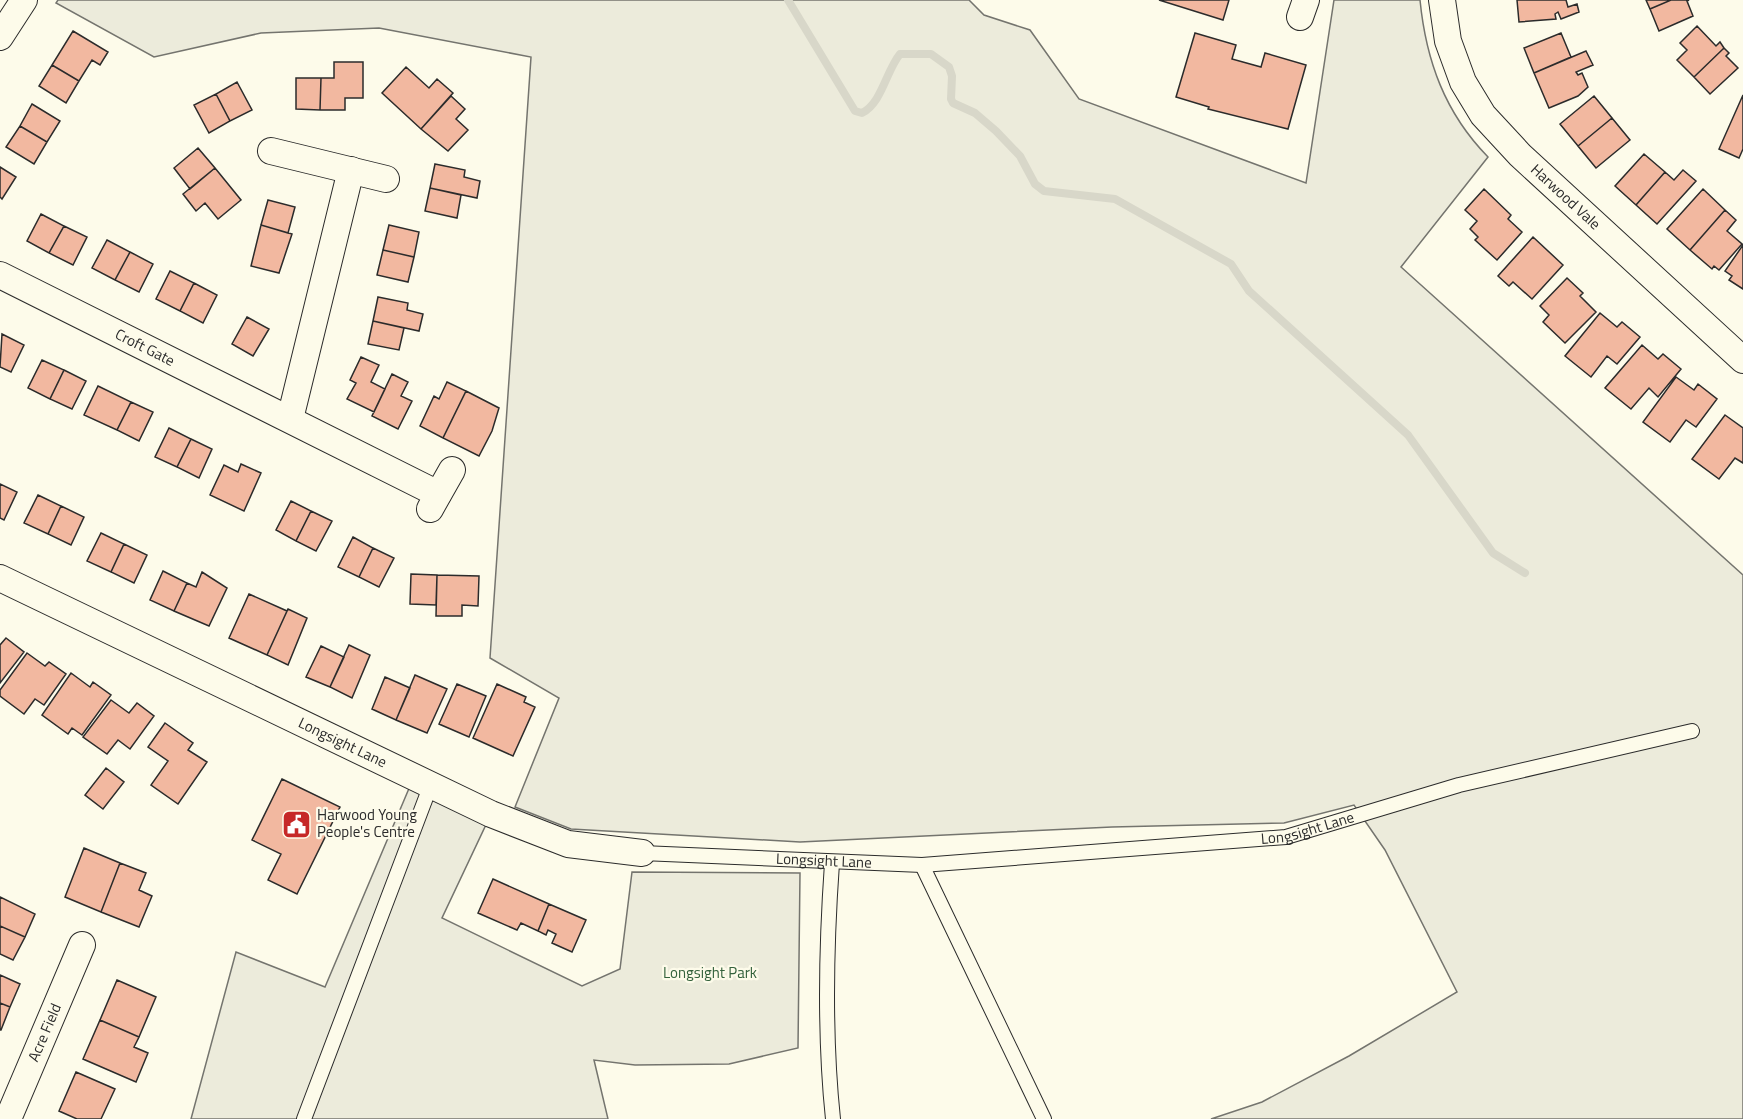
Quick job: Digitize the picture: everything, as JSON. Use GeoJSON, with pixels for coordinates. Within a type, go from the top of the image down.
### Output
{"type":"FeatureCollection","features":[{"type":"Feature","properties":{"kind":"street"},"geometry":{"type":"LineString","coordinates":[[0,37],[24,0]]}},
{"type":"Feature","properties":{"kind":"street","name":"Harwood Vale"},"geometry":{"type":"LineString","coordinates":[[1442,0],[1448,41],[1463,82],[1483,115],[1520,155],[1743,360]]}},
{"type":"Feature","properties":{"kind":"street"},"geometry":{"type":"LineString","coordinates":[[271,151],[386,179]]}},
{"type":"Feature","properties":{"kind":"street"},"geometry":{"type":"LineString","coordinates":[[290,419],[351,170]]}},
{"type":"Feature","properties":{"kind":"street","name":"Croft Gate"},"geometry":{"type":"LineString","coordinates":[[0,275],[290,419],[434,501],[452,470]]}},
{"type":"Feature","properties":{"kind":"street","name":"Longsight Lane"},"geometry":{"type":"LineString","coordinates":[[0,578],[430,787],[568,844],[642,853]]}},
{"type":"Feature","properties":{"kind":"street","name":"Acre Field"},"geometry":{"type":"LineString","coordinates":[[9,1119],[87,938]]}},
{"type":"Feature","properties":{"kind":"lane","name":"Longsight Lane"},"geometry":{"type":"LineString","coordinates":[[642,853],[832,863],[922,865],[1286,837],[1459,785],[1692,731]]}},
{"type":"Feature","properties":{"kind":"lane"},"geometry":{"type":"LineString","coordinates":[[304,1119],[430,787]]}},
{"type":"Feature","properties":{"kind":"lane"},"geometry":{"type":"LineString","coordinates":[[832,863],[828,921],[828,1047],[833,1119]]}},
{"type":"Feature","properties":{"kind":"lane"},"geometry":{"type":"LineString","coordinates":[[922,865],[1044,1119]]}},
{"type":"Feature","properties":{"kind":"green space"},"geometry":{"type":"Polygon","coordinates":[[[58,0],[969,0],[984,15],[1030,30],[1079,99],[1306,183],[1334,0],[1420,0],[1427,44],[1440,85],[1460,122],[1488,157],[1401,267],[1743,575],[1743,1119],[1211,1119],[1262,1102],[1349,1056],[1457,992],[1385,850],[1354,805],[1284,823],[1112,827],[800,842],[571,829],[515,807],[559,698],[490,658],[531,57],[379,28],[261,33],[154,57],[56,3],[58,0]]]}},
{"type":"Feature","properties":{"kind":"green space","name":"Longsight Park"},"geometry":{"type":"Polygon","coordinates":[[[413,779],[491,814],[442,918],[582,986],[620,969],[632,872],[800,873],[798,1048],[729,1064],[635,1065],[594,1060],[608,1119],[191,1119],[236,952],[325,987],[413,779]]]}},
{"type":"Feature","properties":{"kind":"building"},"geometry":{"type":"Polygon","coordinates":[[[1159,0],[1229,0],[1223,20],[1159,0]]]}},
{"type":"Feature","properties":{"kind":"building"},"geometry":{"type":"Polygon","coordinates":[[[1517,0],[1566,0],[1568,7],[1577,4],[1579,12],[1561,19],[1558,12],[1555,14],[1556,19],[1519,22],[1517,0]]]}},
{"type":"Feature","properties":{"kind":"building"},"geometry":{"type":"Polygon","coordinates":[[[1646,0],[1671,0],[1650,9],[1646,0]]]}},
{"type":"Feature","properties":{"kind":"building"},"geometry":{"type":"Polygon","coordinates":[[[1671,0],[1689,0],[1687,1],[1693,16],[1659,31],[1650,9],[1671,0]]]}},
{"type":"Feature","properties":{"kind":"building"},"geometry":{"type":"Polygon","coordinates":[[[1697,26],[1716,46],[1720,42],[1724,48],[1694,77],[1677,60],[1687,50],[1680,43],[1697,26]]]}},
{"type":"Feature","properties":{"kind":"building"},"geometry":{"type":"Polygon","coordinates":[[[73,31],[108,52],[100,65],[92,60],[79,81],[52,65],[73,31]]]}},
{"type":"Feature","properties":{"kind":"building"},"geometry":{"type":"Polygon","coordinates":[[[1195,33],[1236,45],[1232,59],[1261,67],[1265,53],[1306,65],[1288,129],[1208,109],[1209,107],[1176,97],[1195,33]]]}},
{"type":"Feature","properties":{"kind":"building"},"geometry":{"type":"Polygon","coordinates":[[[1561,33],[1571,57],[1534,73],[1524,48],[1561,33]]]}},
{"type":"Feature","properties":{"kind":"building"},"geometry":{"type":"Polygon","coordinates":[[[1724,48],[1729,53],[1726,56],[1738,68],[1710,94],[1694,77],[1724,48]]]}},
{"type":"Feature","properties":{"kind":"building"},"geometry":{"type":"Polygon","coordinates":[[[1586,51],[1593,65],[1576,72],[1578,75],[1582,73],[1588,87],[1578,96],[1549,108],[1534,73],[1586,51]]]}},
{"type":"Feature","properties":{"kind":"building"},"geometry":{"type":"Polygon","coordinates":[[[334,62],[363,62],[363,98],[345,98],[345,110],[320,110],[321,78],[334,78],[334,62]]]}},
{"type":"Feature","properties":{"kind":"building"},"geometry":{"type":"Polygon","coordinates":[[[52,65],[79,81],[66,103],[39,86],[52,65]]]}},
{"type":"Feature","properties":{"kind":"building"},"geometry":{"type":"Polygon","coordinates":[[[406,67],[429,88],[437,79],[453,93],[421,129],[382,93],[406,67]]]}},
{"type":"Feature","properties":{"kind":"building"},"geometry":{"type":"Polygon","coordinates":[[[296,78],[321,78],[320,110],[296,109],[296,78]]]}},
{"type":"Feature","properties":{"kind":"building"},"geometry":{"type":"Polygon","coordinates":[[[237,82],[252,110],[230,121],[216,94],[237,82]]]}},
{"type":"Feature","properties":{"kind":"building"},"geometry":{"type":"Polygon","coordinates":[[[216,94],[230,121],[209,133],[194,105],[216,94]]]}},
{"type":"Feature","properties":{"kind":"building"},"geometry":{"type":"Polygon","coordinates":[[[1743,95],[1743,149],[1739,158],[1719,149],[1743,95]]]}},
{"type":"Feature","properties":{"kind":"building"},"geometry":{"type":"Polygon","coordinates":[[[451,96],[465,109],[456,119],[468,130],[448,151],[421,129],[451,96]]]}},
{"type":"Feature","properties":{"kind":"building"},"geometry":{"type":"Polygon","coordinates":[[[1594,96],[1612,118],[1578,146],[1560,124],[1594,96]]]}},
{"type":"Feature","properties":{"kind":"building"},"geometry":{"type":"Polygon","coordinates":[[[32,104],[60,121],[47,142],[20,126],[32,104]]]}},
{"type":"Feature","properties":{"kind":"building"},"geometry":{"type":"Polygon","coordinates":[[[1612,118],[1630,140],[1596,168],[1578,146],[1612,118]]]}},
{"type":"Feature","properties":{"kind":"building"},"geometry":{"type":"Polygon","coordinates":[[[20,126],[47,142],[34,164],[6,147],[20,126]]]}},
{"type":"Feature","properties":{"kind":"building"},"geometry":{"type":"Polygon","coordinates":[[[198,148],[215,168],[190,189],[174,168],[198,148]]]}},
{"type":"Feature","properties":{"kind":"building"},"geometry":{"type":"Polygon","coordinates":[[[1644,154],[1665,172],[1636,205],[1615,186],[1644,154]]]}},
{"type":"Feature","properties":{"kind":"building"},"geometry":{"type":"Polygon","coordinates":[[[435,164],[465,170],[464,177],[480,181],[477,198],[430,188],[435,164]]]}},
{"type":"Feature","properties":{"kind":"building"},"geometry":{"type":"Polygon","coordinates":[[[0,167],[16,177],[2,199],[0,197],[0,167]]]}},
{"type":"Feature","properties":{"kind":"building"},"geometry":{"type":"Polygon","coordinates":[[[215,168],[241,200],[218,219],[205,203],[196,211],[183,194],[215,168]]]}},
{"type":"Feature","properties":{"kind":"building"},"geometry":{"type":"Polygon","coordinates":[[[1683,170],[1696,181],[1657,224],[1636,205],[1665,172],[1674,180],[1683,170]]]}},
{"type":"Feature","properties":{"kind":"building"},"geometry":{"type":"Polygon","coordinates":[[[430,188],[461,195],[457,218],[425,211],[430,188]]]}},
{"type":"Feature","properties":{"kind":"building"},"geometry":{"type":"Polygon","coordinates":[[[1484,189],[1511,215],[1508,219],[1522,232],[1497,260],[1475,240],[1478,237],[1470,229],[1477,221],[1465,210],[1484,189]]]}},
{"type":"Feature","properties":{"kind":"building"},"geometry":{"type":"Polygon","coordinates":[[[1703,189],[1725,210],[1690,250],[1667,229],[1703,189]]]}},
{"type":"Feature","properties":{"kind":"building"},"geometry":{"type":"Polygon","coordinates":[[[268,200],[295,207],[288,233],[261,225],[268,200]]]}},
{"type":"Feature","properties":{"kind":"building"},"geometry":{"type":"Polygon","coordinates":[[[1725,210],[1736,220],[1727,231],[1742,244],[1719,270],[1714,266],[1712,269],[1690,250],[1725,210]]]}},
{"type":"Feature","properties":{"kind":"building"},"geometry":{"type":"Polygon","coordinates":[[[41,214],[64,226],[49,253],[27,241],[41,214]]]}},
{"type":"Feature","properties":{"kind":"building"},"geometry":{"type":"Polygon","coordinates":[[[261,225],[292,234],[279,273],[251,266],[261,225]]]}},
{"type":"Feature","properties":{"kind":"building"},"geometry":{"type":"Polygon","coordinates":[[[389,225],[419,232],[414,257],[383,250],[389,225]]]}},
{"type":"Feature","properties":{"kind":"building"},"geometry":{"type":"Polygon","coordinates":[[[64,226],[87,237],[73,265],[49,253],[64,226]]]}},
{"type":"Feature","properties":{"kind":"building"},"geometry":{"type":"Polygon","coordinates":[[[1533,237],[1563,265],[1532,299],[1513,282],[1509,286],[1498,276],[1533,237]]]}},
{"type":"Feature","properties":{"kind":"building"},"geometry":{"type":"Polygon","coordinates":[[[107,240],[130,252],[115,280],[92,268],[107,240]]]}},
{"type":"Feature","properties":{"kind":"building"},"geometry":{"type":"Polygon","coordinates":[[[1743,245],[1743,289],[1729,280],[1732,276],[1725,271],[1743,245]]]}},
{"type":"Feature","properties":{"kind":"building"},"geometry":{"type":"Polygon","coordinates":[[[383,250],[414,257],[408,282],[377,275],[383,250]]]}},
{"type":"Feature","properties":{"kind":"building"},"geometry":{"type":"Polygon","coordinates":[[[130,252],[153,264],[139,292],[115,280],[130,252]]]}},
{"type":"Feature","properties":{"kind":"building"},"geometry":{"type":"Polygon","coordinates":[[[170,271],[194,283],[180,311],[156,299],[170,271]]]}},
{"type":"Feature","properties":{"kind":"building"},"geometry":{"type":"Polygon","coordinates":[[[1567,278],[1583,293],[1580,296],[1596,312],[1565,343],[1543,322],[1549,315],[1540,306],[1567,278]]]}},
{"type":"Feature","properties":{"kind":"building"},"geometry":{"type":"Polygon","coordinates":[[[194,283],[217,295],[203,323],[180,311],[194,283]]]}},
{"type":"Feature","properties":{"kind":"building"},"geometry":{"type":"Polygon","coordinates":[[[378,297],[408,303],[407,310],[423,314],[419,331],[373,321],[378,297]]]}},
{"type":"Feature","properties":{"kind":"building"},"geometry":{"type":"Polygon","coordinates":[[[1600,313],[1617,327],[1622,322],[1640,337],[1617,364],[1607,356],[1591,377],[1565,356],[1600,313]]]}},
{"type":"Feature","properties":{"kind":"building"},"geometry":{"type":"Polygon","coordinates":[[[247,317],[269,329],[253,356],[232,344],[247,317]]]}},
{"type":"Feature","properties":{"kind":"building"},"geometry":{"type":"Polygon","coordinates":[[[373,321],[404,328],[399,350],[368,344],[373,321]]]}},
{"type":"Feature","properties":{"kind":"building"},"geometry":{"type":"Polygon","coordinates":[[[2,334],[24,345],[11,372],[0,367],[2,334]]]}},
{"type":"Feature","properties":{"kind":"building"},"geometry":{"type":"Polygon","coordinates":[[[1642,345],[1658,359],[1663,354],[1681,369],[1658,397],[1649,388],[1631,409],[1605,388],[1642,345]]]}},
{"type":"Feature","properties":{"kind":"building"},"geometry":{"type":"Polygon","coordinates":[[[361,357],[379,365],[371,382],[385,389],[374,412],[347,399],[356,383],[350,380],[361,357]]]}},
{"type":"Feature","properties":{"kind":"building"},"geometry":{"type":"Polygon","coordinates":[[[42,360],[64,370],[50,399],[28,388],[42,360]]]}},
{"type":"Feature","properties":{"kind":"building"},"geometry":{"type":"Polygon","coordinates":[[[64,370],[86,381],[72,409],[50,399],[64,370]]]}},
{"type":"Feature","properties":{"kind":"building"},"geometry":{"type":"Polygon","coordinates":[[[392,374],[408,382],[401,396],[412,401],[398,429],[372,416],[392,374]]]}},
{"type":"Feature","properties":{"kind":"building"},"geometry":{"type":"Polygon","coordinates":[[[1676,377],[1694,390],[1698,384],[1717,399],[1696,427],[1686,420],[1670,442],[1643,422],[1676,377]]]}},
{"type":"Feature","properties":{"kind":"building"},"geometry":{"type":"Polygon","coordinates":[[[447,382],[466,391],[443,438],[420,426],[434,396],[439,399],[447,382]]]}},
{"type":"Feature","properties":{"kind":"building"},"geometry":{"type":"Polygon","coordinates":[[[98,386],[131,402],[117,430],[84,415],[98,386]]]}},
{"type":"Feature","properties":{"kind":"building"},"geometry":{"type":"Polygon","coordinates":[[[466,391],[499,408],[492,431],[479,456],[443,438],[466,391]]]}},
{"type":"Feature","properties":{"kind":"building"},"geometry":{"type":"Polygon","coordinates":[[[131,402],[153,412],[139,441],[117,430],[131,402]]]}},
{"type":"Feature","properties":{"kind":"building"},"geometry":{"type":"Polygon","coordinates":[[[1725,415],[1743,428],[1743,463],[1735,458],[1719,479],[1692,459],[1725,415]]]}},
{"type":"Feature","properties":{"kind":"building"},"geometry":{"type":"Polygon","coordinates":[[[169,428],[191,439],[177,467],[155,457],[169,428]]]}},
{"type":"Feature","properties":{"kind":"building"},"geometry":{"type":"Polygon","coordinates":[[[191,439],[212,449],[199,478],[177,467],[191,439]]]}},
{"type":"Feature","properties":{"kind":"building"},"geometry":{"type":"Polygon","coordinates":[[[241,464],[261,473],[244,511],[210,495],[224,465],[238,472],[241,464]]]}},
{"type":"Feature","properties":{"kind":"building"},"geometry":{"type":"Polygon","coordinates":[[[0,484],[17,492],[4,520],[0,518],[0,484]]]}},
{"type":"Feature","properties":{"kind":"building"},"geometry":{"type":"Polygon","coordinates":[[[38,495],[61,506],[48,534],[24,523],[38,495]]]}},
{"type":"Feature","properties":{"kind":"building"},"geometry":{"type":"Polygon","coordinates":[[[291,501],[311,511],[296,541],[276,530],[291,501]]]}},
{"type":"Feature","properties":{"kind":"building"},"geometry":{"type":"Polygon","coordinates":[[[61,506],[84,517],[71,545],[48,534],[61,506]]]}},
{"type":"Feature","properties":{"kind":"building"},"geometry":{"type":"Polygon","coordinates":[[[311,511],[332,521],[316,551],[296,541],[311,511]]]}},
{"type":"Feature","properties":{"kind":"building"},"geometry":{"type":"Polygon","coordinates":[[[101,533],[124,544],[111,572],[87,561],[101,533]]]}},
{"type":"Feature","properties":{"kind":"building"},"geometry":{"type":"Polygon","coordinates":[[[353,537],[373,548],[359,577],[338,567],[353,537]]]}},
{"type":"Feature","properties":{"kind":"building"},"geometry":{"type":"Polygon","coordinates":[[[124,544],[147,555],[134,583],[111,572],[124,544]]]}},
{"type":"Feature","properties":{"kind":"building"},"geometry":{"type":"Polygon","coordinates":[[[373,548],[394,558],[379,587],[359,577],[373,548]]]}},
{"type":"Feature","properties":{"kind":"building"},"geometry":{"type":"Polygon","coordinates":[[[163,571],[187,583],[174,611],[150,600],[163,571]]]}},
{"type":"Feature","properties":{"kind":"building"},"geometry":{"type":"Polygon","coordinates":[[[202,572],[227,588],[209,626],[174,611],[187,583],[196,587],[202,572]]]}},
{"type":"Feature","properties":{"kind":"building"},"geometry":{"type":"Polygon","coordinates":[[[411,574],[437,575],[436,605],[410,604],[411,574]]]}},
{"type":"Feature","properties":{"kind":"building"},"geometry":{"type":"Polygon","coordinates":[[[437,575],[479,576],[478,606],[462,605],[462,616],[436,616],[437,575]]]}},
{"type":"Feature","properties":{"kind":"building"},"geometry":{"type":"Polygon","coordinates":[[[249,594],[287,611],[267,655],[229,638],[249,594]]]}},
{"type":"Feature","properties":{"kind":"building"},"geometry":{"type":"Polygon","coordinates":[[[288,609],[307,618],[288,665],[267,655],[288,609]]]}},
{"type":"Feature","properties":{"kind":"building"},"geometry":{"type":"Polygon","coordinates":[[[6,638],[24,652],[0,683],[0,645],[6,638]]]}},
{"type":"Feature","properties":{"kind":"building"},"geometry":{"type":"Polygon","coordinates":[[[349,645],[370,655],[352,698],[330,687],[349,645]]]}},
{"type":"Feature","properties":{"kind":"building"},"geometry":{"type":"Polygon","coordinates":[[[321,646],[344,657],[330,687],[306,677],[321,646]]]}},
{"type":"Feature","properties":{"kind":"building"},"geometry":{"type":"Polygon","coordinates":[[[27,653],[45,666],[49,662],[66,674],[44,705],[35,699],[24,714],[0,696],[0,690],[27,653]]]}},
{"type":"Feature","properties":{"kind":"building"},"geometry":{"type":"Polygon","coordinates":[[[71,673],[90,687],[93,682],[111,695],[82,735],[72,728],[68,734],[42,715],[71,673]]]}},
{"type":"Feature","properties":{"kind":"building"},"geometry":{"type":"Polygon","coordinates":[[[415,675],[447,689],[427,733],[396,720],[415,675]]]}},
{"type":"Feature","properties":{"kind":"building"},"geometry":{"type":"Polygon","coordinates":[[[385,677],[410,688],[396,720],[372,709],[385,677]]]}},
{"type":"Feature","properties":{"kind":"building"},"geometry":{"type":"Polygon","coordinates":[[[457,684],[486,696],[469,737],[439,724],[457,684]]]}},
{"type":"Feature","properties":{"kind":"building"},"geometry":{"type":"Polygon","coordinates":[[[497,684],[526,697],[524,702],[535,707],[513,756],[473,738],[497,684]]]}},
{"type":"Feature","properties":{"kind":"building"},"geometry":{"type":"Polygon","coordinates":[[[111,700],[129,713],[137,703],[154,716],[130,749],[118,740],[107,754],[83,737],[111,700]]]}},
{"type":"Feature","properties":{"kind":"building"},"geometry":{"type":"Polygon","coordinates":[[[165,723],[193,743],[188,750],[207,762],[178,804],[151,785],[168,761],[148,747],[165,723]]]}},
{"type":"Feature","properties":{"kind":"building"},"geometry":{"type":"Polygon","coordinates":[[[106,768],[124,782],[103,809],[85,795],[106,768]]]}},
{"type":"Feature","properties":{"kind":"building","name":"Harwood Young People's Centre"},"geometry":{"type":"Polygon","coordinates":[[[282,779],[340,807],[297,894],[268,880],[281,854],[252,840],[282,779]]]}},
{"type":"Feature","properties":{"kind":"building"},"geometry":{"type":"Polygon","coordinates":[[[84,848],[120,863],[101,912],[65,897],[84,848]]]}},
{"type":"Feature","properties":{"kind":"building"},"geometry":{"type":"Polygon","coordinates":[[[120,863],[146,873],[139,890],[152,896],[139,927],[101,912],[120,863]]]}},
{"type":"Feature","properties":{"kind":"building"},"geometry":{"type":"Polygon","coordinates":[[[493,879],[549,904],[538,931],[521,923],[517,930],[478,913],[493,879]]]}},
{"type":"Feature","properties":{"kind":"building"},"geometry":{"type":"Polygon","coordinates":[[[0,897],[35,914],[25,937],[0,926],[0,897]]]}},
{"type":"Feature","properties":{"kind":"building"},"geometry":{"type":"Polygon","coordinates":[[[549,904],[586,920],[572,952],[552,943],[556,934],[548,930],[546,935],[538,931],[549,904]]]}},
{"type":"Feature","properties":{"kind":"building"},"geometry":{"type":"Polygon","coordinates":[[[0,926],[25,937],[13,960],[0,954],[0,926]]]}},
{"type":"Feature","properties":{"kind":"building"},"geometry":{"type":"Polygon","coordinates":[[[0,975],[20,984],[10,1007],[0,1003],[0,975]]]}},
{"type":"Feature","properties":{"kind":"building"},"geometry":{"type":"Polygon","coordinates":[[[117,980],[156,997],[139,1037],[100,1020],[117,980]]]}},
{"type":"Feature","properties":{"kind":"building"},"geometry":{"type":"Polygon","coordinates":[[[0,1003],[10,1007],[1,1030],[0,1030],[0,1003]]]}},
{"type":"Feature","properties":{"kind":"building"},"geometry":{"type":"Polygon","coordinates":[[[100,1020],[139,1037],[134,1047],[148,1053],[136,1082],[83,1059],[100,1020]]]}},
{"type":"Feature","properties":{"kind":"building"},"geometry":{"type":"Polygon","coordinates":[[[76,1072],[115,1089],[101,1119],[77,1119],[59,1111],[76,1072]]]}},
{"type":"Feature","properties":{"kind":"waterway"},"geometry":{"type":"LineString","coordinates":[[788,0],[855,111],[862,113],[874,102],[900,54],[931,54],[949,67],[952,76],[951,99],[953,103],[975,113],[996,131],[1020,156],[1035,184],[1044,191],[1115,199],[1231,264],[1249,291],[1408,435],[1493,553],[1525,573]]}},
{"type":"Feature","properties":{"kind":"place","name":"Harwood Young People's Centre"},"geometry":{"type":"Point","coordinates":[296,824]}}]}
